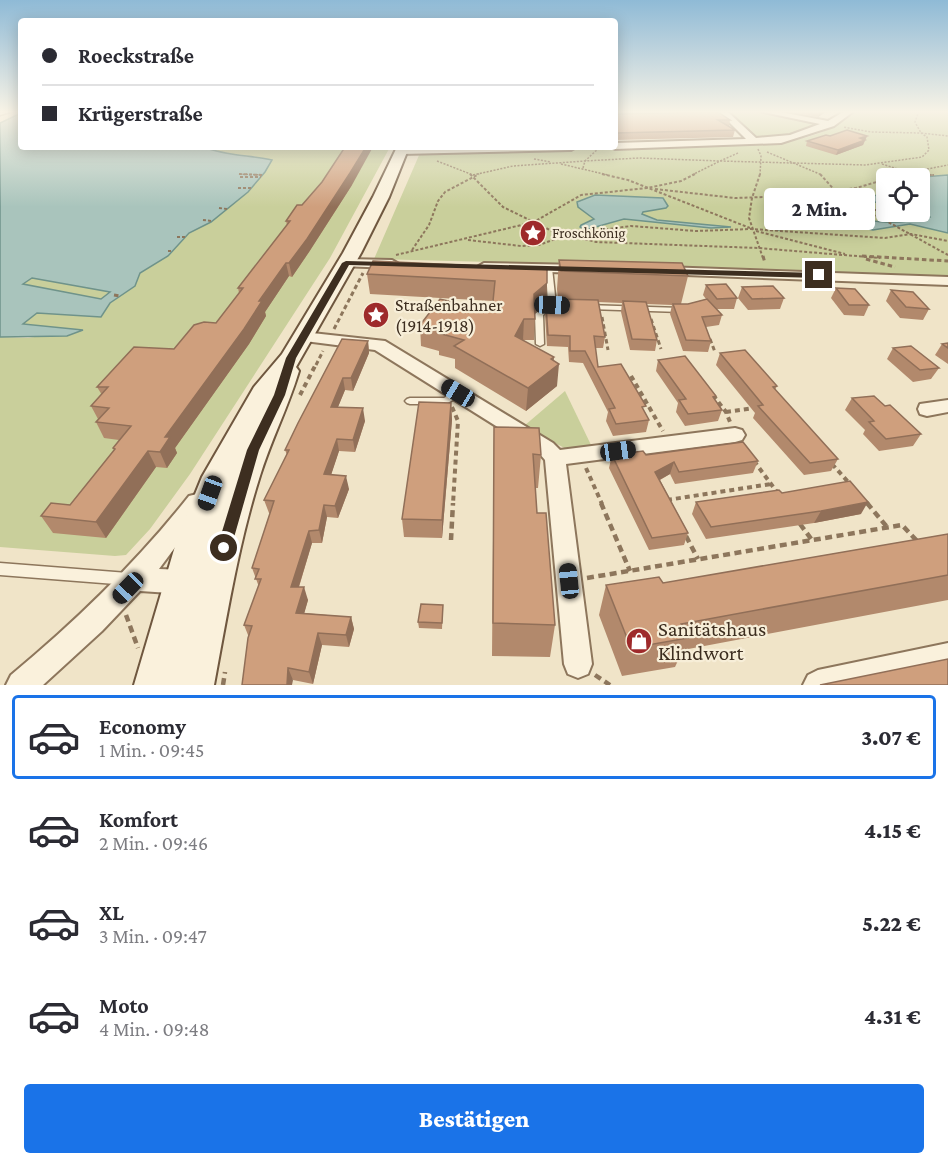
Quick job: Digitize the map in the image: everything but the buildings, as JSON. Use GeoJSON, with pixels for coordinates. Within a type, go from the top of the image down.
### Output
{"type":"FeatureCollection","features":[{"type":"Feature","properties":{"kind":"main road"},"geometry":{"type":"LineString","coordinates":[[194,685],[198,583],[194,536],[217,477],[262,393],[360,266],[381,197],[402,150]]}},
{"type":"Feature","properties":{"kind":"main road"},"geometry":{"type":"LineString","coordinates":[[154,685],[239,492],[253,450],[279,395],[297,348]]}},
{"type":"Feature","properties":{"kind":"street"},"geometry":{"type":"LineString","coordinates":[[750,143],[754,147]]}},
{"type":"Feature","properties":{"kind":"street"},"geometry":{"type":"LineString","coordinates":[[618,146],[754,147],[772,143]]}},
{"type":"Feature","properties":{"kind":"street"},"geometry":{"type":"LineString","coordinates":[[360,266],[402,264]]}},
{"type":"Feature","properties":{"kind":"street"},"geometry":{"type":"LineString","coordinates":[[470,266],[593,269]]}},
{"type":"Feature","properties":{"kind":"street"},"geometry":{"type":"LineString","coordinates":[[648,270],[948,281]]}},
{"type":"Feature","properties":{"kind":"street"},"geometry":{"type":"LineString","coordinates":[[297,348],[329,339],[379,345],[452,397],[546,447],[555,458],[578,664]]}},
{"type":"Feature","properties":{"kind":"street"},"geometry":{"type":"LineString","coordinates":[[927,409],[948,406]]}},
{"type":"Feature","properties":{"kind":"street"},"geometry":{"type":"LineString","coordinates":[[555,458],[735,435]]}},
{"type":"Feature","properties":{"kind":"street"},"geometry":{"type":"LineString","coordinates":[[21,685],[60,653],[128,588],[217,477]]}},
{"type":"Feature","properties":{"kind":"street"},"geometry":{"type":"LineString","coordinates":[[128,588],[198,583]]}},
{"type":"Feature","properties":{"kind":"street"},"geometry":{"type":"LineString","coordinates":[[818,685],[948,657]]}},
{"type":"Feature","properties":{"kind":"lane"},"geometry":{"type":"LineString","coordinates":[[549,268],[552,305]]}},
{"type":"Feature","properties":{"kind":"lane"},"geometry":{"type":"LineString","coordinates":[[540,344],[539,314],[552,305],[563,306]]}},
{"type":"Feature","properties":{"kind":"lane"},"geometry":{"type":"LineString","coordinates":[[574,306],[685,310]]}},
{"type":"Feature","properties":{"kind":"lane"},"geometry":{"type":"LineString","coordinates":[[410,401],[452,397]]}},
{"type":"Feature","properties":{"kind":"lane"},"geometry":{"type":"LineString","coordinates":[[0,569],[128,588]]}},
{"type":"Feature","properties":{"kind":"path"},"geometry":{"type":"LineString","coordinates":[[410,251],[429,225],[438,201],[445,192],[472,176],[513,166],[639,158],[802,165],[880,163],[922,157],[929,150],[929,143]]}},
{"type":"Feature","properties":{"kind":"path"},"geometry":{"type":"LineString","coordinates":[[754,147],[761,163],[752,198],[749,218],[751,229],[762,261],[777,273]]}},
{"type":"Feature","properties":{"kind":"path"},"geometry":{"type":"LineString","coordinates":[[754,147],[802,165],[827,178],[839,195],[884,222],[948,255]]}},
{"type":"Feature","properties":{"kind":"path"},"geometry":{"type":"LineString","coordinates":[[583,168],[585,161],[597,150]]}},
{"type":"Feature","properties":{"kind":"path"},"geometry":{"type":"LineString","coordinates":[[296,402],[329,339],[360,266],[410,251],[534,222],[581,195],[647,188],[686,179],[743,152]]}},
{"type":"Feature","properties":{"kind":"path"},"geometry":{"type":"LineString","coordinates":[[434,159],[472,176],[495,201],[534,222],[566,236],[596,242],[650,246],[758,248],[948,261]]}},
{"type":"Feature","properties":{"kind":"path"},"geometry":{"type":"LineString","coordinates":[[534,159],[614,176],[751,229],[792,242],[886,264],[926,280]]}},
{"type":"Feature","properties":{"kind":"path"},"geometry":{"type":"LineString","coordinates":[[880,163],[896,168]]}},
{"type":"Feature","properties":{"kind":"path"},"geometry":{"type":"LineString","coordinates":[[930,168],[948,165]]}},
{"type":"Feature","properties":{"kind":"path"},"geometry":{"type":"LineString","coordinates":[[240,175],[262,176]]}},
{"type":"Feature","properties":{"kind":"path"},"geometry":{"type":"LineString","coordinates":[[930,175],[934,175]]}},
{"type":"Feature","properties":{"kind":"path"},"geometry":{"type":"LineString","coordinates":[[647,188],[696,195],[752,198],[836,192],[856,189],[876,182]]}},
{"type":"Feature","properties":{"kind":"path"},"geometry":{"type":"LineString","coordinates":[[238,188],[251,188]]}},
{"type":"Feature","properties":{"kind":"path"},"geometry":{"type":"LineString","coordinates":[[219,208],[227,209]]}},
{"type":"Feature","properties":{"kind":"path"},"geometry":{"type":"LineString","coordinates":[[863,210],[876,210]]}},
{"type":"Feature","properties":{"kind":"path"},"geometry":{"type":"LineString","coordinates":[[203,220],[212,221]]}},
{"type":"Feature","properties":{"kind":"path"},"geometry":{"type":"LineString","coordinates":[[463,240],[521,246],[548,243],[566,236],[631,226],[696,231],[751,229],[885,238],[911,234],[948,241]]}},
{"type":"Feature","properties":{"kind":"path"},"geometry":{"type":"LineString","coordinates":[[177,237],[186,237]]}},
{"type":"Feature","properties":{"kind":"path"},"geometry":{"type":"LineString","coordinates":[[168,251],[173,251]]}},
{"type":"Feature","properties":{"kind":"path"},"geometry":{"type":"LineString","coordinates":[[114,295],[120,296]]}},
{"type":"Feature","properties":{"kind":"path"},"geometry":{"type":"LineString","coordinates":[[602,315],[608,350]]}},
{"type":"Feature","properties":{"kind":"path"},"geometry":{"type":"LineString","coordinates":[[651,317],[661,349]]}},
{"type":"Feature","properties":{"kind":"path"},"geometry":{"type":"LineString","coordinates":[[631,376],[670,444]]}},
{"type":"Feature","properties":{"kind":"path"},"geometry":{"type":"LineString","coordinates":[[707,386],[726,412],[735,435],[778,493]]}},
{"type":"Feature","properties":{"kind":"path"},"geometry":{"type":"LineString","coordinates":[[451,540],[458,421],[452,397]]}},
{"type":"Feature","properties":{"kind":"path"},"geometry":{"type":"LineString","coordinates":[[726,412],[759,407]]}},
{"type":"Feature","properties":{"kind":"path"},"geometry":{"type":"LineString","coordinates":[[580,456],[630,571]]}},
{"type":"Feature","properties":{"kind":"path"},"geometry":{"type":"LineString","coordinates":[[832,463],[854,488]]}},
{"type":"Feature","properties":{"kind":"path"},"geometry":{"type":"LineString","coordinates":[[666,500],[771,484]]}},
{"type":"Feature","properties":{"kind":"path"},"geometry":{"type":"LineString","coordinates":[[660,490],[671,510]]}},
{"type":"Feature","properties":{"kind":"path"},"geometry":{"type":"LineString","coordinates":[[861,497],[887,527]]}},
{"type":"Feature","properties":{"kind":"path"},"geometry":{"type":"LineString","coordinates":[[798,521],[812,540]]}},
{"type":"Feature","properties":{"kind":"path"},"geometry":{"type":"LineString","coordinates":[[569,581],[902,525],[923,548]]}},
{"type":"Feature","properties":{"kind":"path"},"geometry":{"type":"LineString","coordinates":[[682,530],[698,560]]}},
{"type":"Feature","properties":{"kind":"path"},"geometry":{"type":"LineString","coordinates":[[223,685],[227,663]]}},
{"type":"Feature","properties":{"kind":"green space"},"geometry":{"type":"Polygon","coordinates":[[[776,143],[948,143],[948,277],[765,269],[374,259],[420,153],[618,150],[618,148],[776,143]]]}},
{"type":"Feature","properties":{"kind":"green space"},"geometry":{"type":"Polygon","coordinates":[[[213,150],[388,150],[330,258],[190,474],[150,529],[126,555],[0,547],[0,337],[28,338],[81,330],[22,324],[37,313],[101,317],[110,303],[135,286],[140,273],[168,256],[189,233],[211,222],[248,192],[265,172],[271,160],[252,156],[227,155],[213,150]]]}},
{"type":"Feature","properties":{"kind":"green space"},"geometry":{"type":"Polygon","coordinates":[[[32,278],[111,292],[101,299],[22,284],[32,278]]]}},
{"type":"Feature","properties":{"kind":"green space"},"geometry":{"type":"Polygon","coordinates":[[[565,391],[592,447],[568,450],[524,426],[565,391]]]}},
{"type":"Feature","properties":{"kind":"water"},"geometry":{"type":"Polygon","coordinates":[[[0,143],[18,143],[18,150],[212,150],[272,160],[248,192],[211,222],[189,233],[168,256],[140,273],[135,286],[110,303],[101,317],[37,313],[23,324],[83,330],[67,336],[0,337],[0,143]],[[32,278],[23,284],[101,299],[110,292],[32,278]]]}},
{"type":"Feature","properties":{"kind":"water"},"geometry":{"type":"Polygon","coordinates":[[[948,175],[948,233],[910,224],[873,230],[830,222],[816,222],[778,230],[771,228],[775,225],[802,222],[803,219],[784,208],[787,207],[817,203],[836,197],[876,195],[876,202],[845,200],[834,205],[856,217],[876,222],[930,222],[930,176],[948,175]]]}},
{"type":"Feature","properties":{"kind":"water"},"geometry":{"type":"Polygon","coordinates":[[[595,195],[663,198],[668,206],[666,208],[642,214],[657,220],[731,227],[711,228],[624,219],[585,230],[580,227],[581,225],[594,219],[578,207],[577,202],[595,195]]]}},
{"type":"Feature","properties":{"kind":"place","name":"Froschkönig"},"geometry":{"type":"Point","coordinates":[533,233]}},
{"type":"Feature","properties":{"kind":"place","name":"Straßenbahner (1914-1918)"},"geometry":{"type":"Point","coordinates":[376,315]}},
{"type":"Feature","properties":{"kind":"place","name":"Sanitätshaus Klindwort"},"geometry":{"type":"Point","coordinates":[639,641]}},
{"type":"Feature","properties":{"kind":"route"},"geometry":{"type":"LineString","coordinates":[[224,548],[253,450],[279,395],[291,358],[346,263],[819,275]]}}]}
